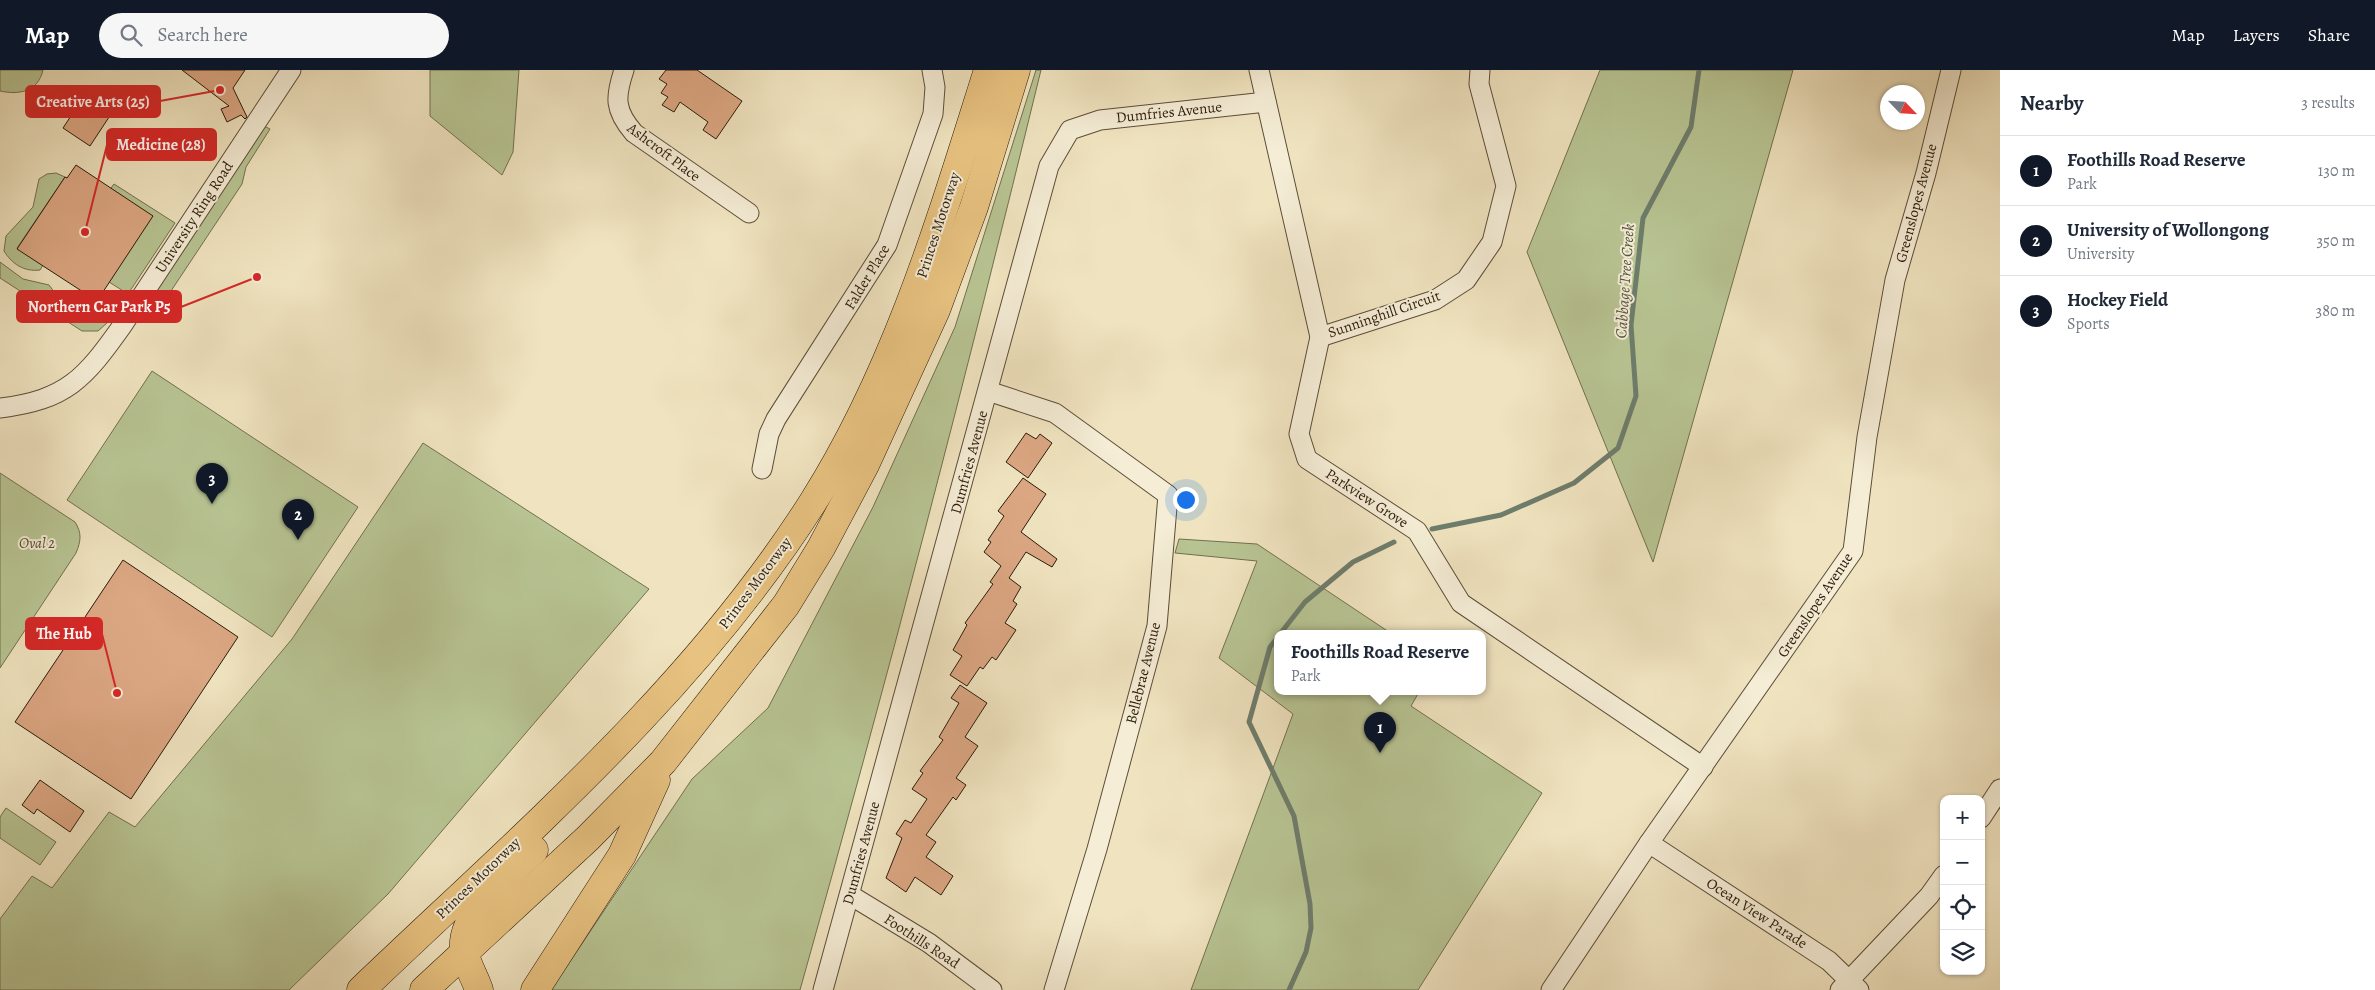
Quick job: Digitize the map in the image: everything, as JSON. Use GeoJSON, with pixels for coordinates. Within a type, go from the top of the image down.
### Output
{"type":"FeatureCollection","features":[{"type":"Feature","properties":{"kind":"highway","name":"Princes Motorway"},"geometry":{"type":"LineString","coordinates":[[361,990],[602,760],[644,717],[724,626],[767,571],[814,500],[853,431],[888,360],[923,273],[988,70]]}},
{"type":"Feature","properties":{"kind":"highway","name":"Princes Motorway"},"geometry":{"type":"LineString","coordinates":[[424,990],[588,838],[663,762],[786,605],[821,548],[866,465],[936,310],[974,207],[1016,70]]}},
{"type":"Feature","properties":{"kind":"highway"},"geometry":{"type":"LineString","coordinates":[[479,990],[464,951],[464,940],[468,926],[484,901],[637,744],[684,691],[745,616],[767,585],[814,500]]}},
{"type":"Feature","properties":{"kind":"highway"},"geometry":{"type":"LineString","coordinates":[[535,990],[622,855],[663,762]]}},
{"type":"Feature","properties":{"kind":"street","name":"University Ring Road"},"geometry":{"type":"LineString","coordinates":[[0,408],[30,403],[67,389],[95,362],[122,326],[291,70]]}},
{"type":"Feature","properties":{"kind":"street","name":"Ashcroft Place"},"geometry":{"type":"LineString","coordinates":[[624,70],[618,86],[617,104],[623,121],[634,133],[749,213]]}},
{"type":"Feature","properties":{"kind":"street","name":"Falder Place"},"geometry":{"type":"LineString","coordinates":[[762,468],[769,434],[776,419],[887,245],[933,114],[935,87],[932,70]]}},
{"type":"Feature","properties":{"kind":"street","name":"Sunninghill Circuit"},"geometry":{"type":"LineString","coordinates":[[1258,70],[1320,337],[1435,300],[1466,280],[1492,242],[1506,186],[1479,84],[1480,70]]}},
{"type":"Feature","properties":{"kind":"street","name":"Greenslopes Avenue"},"geometry":{"type":"LineString","coordinates":[[1551,990],[1649,843],[1853,551],[1867,437],[1895,280],[1926,172],[1951,70]]}},
{"type":"Feature","properties":{"kind":"street","name":"Dumfries Avenue"},"geometry":{"type":"LineString","coordinates":[[823,990],[1049,166],[1070,130],[1100,120],[1266,102]]}},
{"type":"Feature","properties":{"kind":"street","name":"Parkview Grove"},"geometry":{"type":"LineString","coordinates":[[1320,337],[1299,434],[1306,459],[1417,531],[1461,603],[1703,767]]}},
{"type":"Feature","properties":{"kind":"street","name":"University Ring Road"},"geometry":{"type":"LineString","coordinates":[[0,396],[56,381],[95,362]]}},
{"type":"Feature","properties":{"kind":"street","name":"Bellebrae Avenue"},"geometry":{"type":"LineString","coordinates":[[988,392],[1055,413],[1168,495],[1157,626],[1097,849],[1054,990]]}},
{"type":"Feature","properties":{"kind":"street"},"geometry":{"type":"LineString","coordinates":[[1985,814],[1997,800]]}},
{"type":"Feature","properties":{"kind":"street","name":"Ocean View Parade"},"geometry":{"type":"LineString","coordinates":[[1649,843],[1829,961],[1849,987]]}},
{"type":"Feature","properties":{"kind":"street"},"geometry":{"type":"LineString","coordinates":[[1849,987],[1929,896],[1940,881]]}},
{"type":"Feature","properties":{"kind":"street","name":"Foothills Road"},"geometry":{"type":"LineString","coordinates":[[850,895],[929,944],[992,990]]}},
{"type":"Feature","properties":{"kind":"green space"},"geometry":{"type":"Polygon","coordinates":[[[0,70],[43,70],[37,83],[32,87],[21,92],[7,92],[0,91],[0,70]]]}},
{"type":"Feature","properties":{"kind":"green space"},"geometry":{"type":"Polygon","coordinates":[[[430,70],[519,70],[513,152],[502,175],[430,116],[430,70]]]}},
{"type":"Feature","properties":{"kind":"green space"},"geometry":{"type":"Polygon","coordinates":[[[1036,70],[1041,70],[984,301],[894,646],[800,990],[551,990],[692,779],[768,708],[873,507],[955,327],[1036,70]]]}},
{"type":"Feature","properties":{"kind":"green space"},"geometry":{"type":"Polygon","coordinates":[[[1600,70],[1793,70],[1653,562],[1527,252],[1600,70]]]}},
{"type":"Feature","properties":{"kind":"green space"},"geometry":{"type":"Polygon","coordinates":[[[264,126],[270,129],[246,167],[242,184],[163,303],[152,293],[264,126]]]}},
{"type":"Feature","properties":{"kind":"green space"},"geometry":{"type":"Polygon","coordinates":[[[56,173],[65,177],[17,248],[43,265],[40,270],[29,270],[11,260],[4,251],[6,236],[33,207],[39,179],[47,174],[56,173]]]}},
{"type":"Feature","properties":{"kind":"green space"},"geometry":{"type":"Polygon","coordinates":[[[114,184],[175,223],[128,294],[109,282],[111,188],[114,184]]]}},
{"type":"Feature","properties":{"kind":"green space"},"geometry":{"type":"Polygon","coordinates":[[[0,262],[23,279],[49,285],[63,305],[77,313],[91,313],[98,310],[114,295],[124,299],[108,322],[98,331],[82,331],[0,278],[0,262]]]}},
{"type":"Feature","properties":{"kind":"green space"},"geometry":{"type":"Polygon","coordinates":[[[152,371],[358,507],[272,637],[67,500],[152,371]]]}},
{"type":"Feature","properties":{"kind":"green space"},"geometry":{"type":"Polygon","coordinates":[[[423,443],[649,589],[388,894],[289,990],[0,990],[0,919],[32,876],[52,888],[109,812],[135,827],[292,639],[423,443]]]}},
{"type":"Feature","properties":{"kind":"green space","name":"Oval 2"},"geometry":{"type":"Polygon","coordinates":[[[0,473],[75,522],[80,537],[76,553],[0,668],[0,473]]]}},
{"type":"Feature","properties":{"kind":"green space"},"geometry":{"type":"Polygon","coordinates":[[[1179,539],[1257,544],[1386,630],[1274,630],[1274,695],[1417,695],[1411,706],[1542,793],[1418,990],[1191,990],[1293,714],[1219,658],[1257,561],[1175,553],[1179,539]]]}},
{"type":"Feature","properties":{"kind":"green space"},"geometry":{"type":"Polygon","coordinates":[[[6,808],[56,842],[40,865],[0,838],[0,817],[6,808]]]}},
{"type":"Feature","properties":{"kind":"building"},"geometry":{"type":"Polygon","coordinates":[[[182,70],[245,70],[233,88],[247,117],[245,119],[241,115],[227,122],[221,109],[229,106],[182,70]]]}},
{"type":"Feature","properties":{"kind":"building"},"geometry":{"type":"Polygon","coordinates":[[[666,70],[697,70],[742,101],[716,139],[703,130],[708,122],[680,102],[674,112],[662,105],[668,97],[661,93],[667,84],[659,79],[666,70]]]}},
{"type":"Feature","properties":{"kind":"building"},"geometry":{"type":"Polygon","coordinates":[[[88,90],[115,108],[90,146],[63,128],[88,90]]]}},
{"type":"Feature","properties":{"kind":"building"},"geometry":{"type":"Polygon","coordinates":[[[76,165],[153,216],[97,301],[17,249],[65,177],[67,178],[76,165]]]}},
{"type":"Feature","properties":{"kind":"building"},"geometry":{"type":"Polygon","coordinates":[[[1026,433],[1036,439],[1040,434],[1052,443],[1028,478],[1006,462],[1026,433]]]}},
{"type":"Feature","properties":{"kind":"building"},"geometry":{"type":"Polygon","coordinates":[[[1023,478],[1046,494],[1021,532],[1057,559],[1052,567],[1026,552],[1009,578],[1021,587],[1013,601],[1017,604],[1005,623],[1016,630],[996,660],[992,657],[983,669],[980,667],[967,686],[950,675],[962,656],[953,650],[967,625],[965,623],[993,584],[990,582],[1001,566],[984,552],[991,542],[988,540],[1004,516],[998,511],[1023,478]]]}},
{"type":"Feature","properties":{"kind":"building"},"geometry":{"type":"Polygon","coordinates":[[[123,560],[238,637],[131,799],[15,722],[123,560]]]}},
{"type":"Feature","properties":{"kind":"building"},"geometry":{"type":"Polygon","coordinates":[[[960,685],[987,703],[965,737],[978,746],[956,778],[966,785],[956,800],[953,797],[926,835],[936,842],[926,857],[953,876],[941,895],[915,877],[906,892],[886,878],[902,838],[896,834],[905,820],[911,823],[927,799],[912,789],[923,773],[920,771],[943,740],[939,737],[959,703],[951,698],[960,685]]]}},
{"type":"Feature","properties":{"kind":"building"},"geometry":{"type":"Polygon","coordinates":[[[40,780],[84,811],[70,832],[37,809],[34,814],[22,805],[40,780]]]}},
{"type":"Feature","properties":{"kind":"waterway","name":"Cabbage Tree Creek"},"geometry":{"type":"LineString","coordinates":[[1432,529],[1501,515],[1574,483],[1618,448],[1636,396],[1631,325],[1643,218],[1691,127],[1699,70]]}},
{"type":"Feature","properties":{"kind":"waterway","name":"Cabbage Tree Creek"},"geometry":{"type":"LineString","coordinates":[[1283,630],[1305,602],[1353,562],[1394,542]]}},
{"type":"Feature","properties":{"kind":"waterway","name":"Cabbage Tree Creek"},"geometry":{"type":"LineString","coordinates":[[1274,642],[1270,647],[1249,722],[1294,816],[1310,904],[1311,928],[1306,952],[1289,990]]}},
{"type":"Feature","properties":{"kind":"place","name":"Creative Arts (25)"},"geometry":{"type":"Point","coordinates":[220,90]}},
{"type":"Feature","properties":{"kind":"place","name":"Medicine (28)"},"geometry":{"type":"Point","coordinates":[85,232]}},
{"type":"Feature","properties":{"kind":"place","name":"Northern Car Park P5"},"geometry":{"type":"Point","coordinates":[257,277]}},
{"type":"Feature","properties":{"kind":"place","name":"Hockey Field"},"geometry":{"type":"Point","coordinates":[212,504]}},
{"type":"Feature","properties":{"kind":"place","name":"University of Wollongong"},"geometry":{"type":"Point","coordinates":[298,540]}},
{"type":"Feature","properties":{"kind":"place","name":"The Hub"},"geometry":{"type":"Point","coordinates":[117,693]}},
{"type":"Feature","properties":{"kind":"place","name":"Foothills Road Reserve"},"geometry":{"type":"Point","coordinates":[1380,753]}}]}
